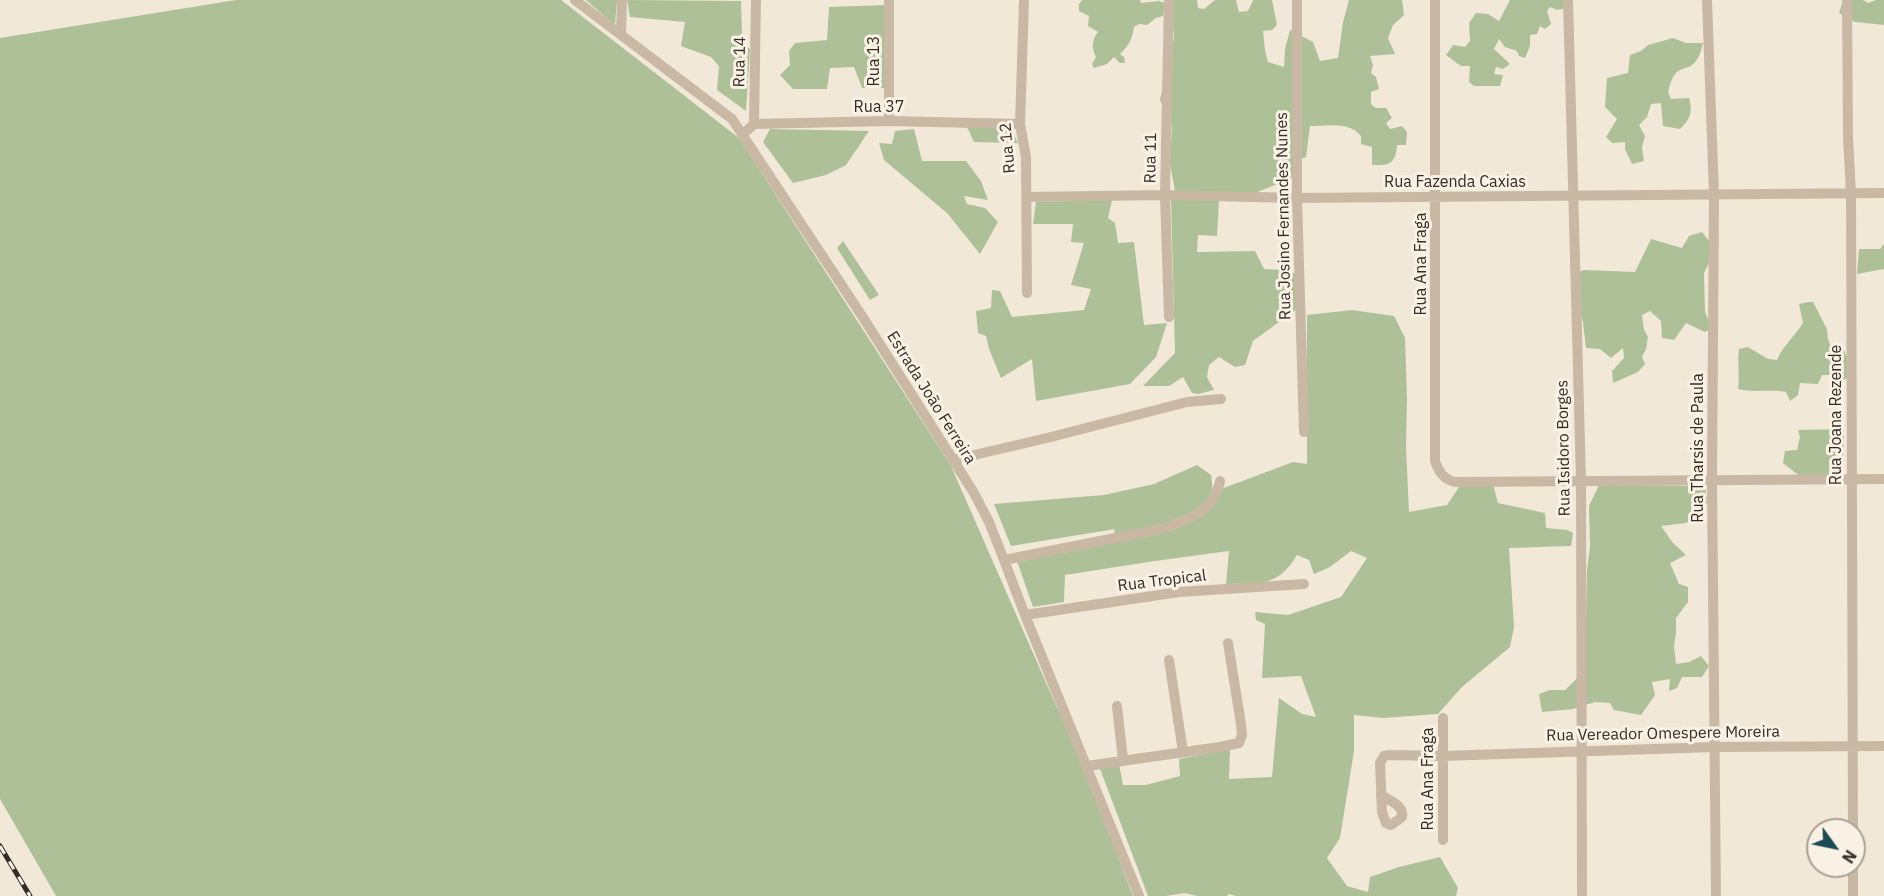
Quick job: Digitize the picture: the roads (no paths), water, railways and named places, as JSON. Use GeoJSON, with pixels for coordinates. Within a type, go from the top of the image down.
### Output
{"type":"FeatureCollection","features":[{"type":"Feature","properties":{"kind":"street","name":"Estrada João Ferreira"},"geometry":{"type":"LineString","coordinates":[[575,0],[732,119],[864,319],[953,460],[984,513],[1005,560],[1139,896]]}},
{"type":"Feature","properties":{"kind":"street"},"geometry":{"type":"LineString","coordinates":[[621,35],[622,0]]}},
{"type":"Feature","properties":{"kind":"street","name":"Rua 14"},"geometry":{"type":"LineString","coordinates":[[754,124],[756,0]]}},
{"type":"Feature","properties":{"kind":"street","name":"Rua 13"},"geometry":{"type":"LineString","coordinates":[[889,0],[889,121]]}},
{"type":"Feature","properties":{"kind":"street","name":"Rua 12"},"geometry":{"type":"LineString","coordinates":[[1024,0],[1020,124],[1026,157],[1027,293]]}},
{"type":"Feature","properties":{"kind":"street","name":"Rua 11"},"geometry":{"type":"LineString","coordinates":[[1168,0],[1165,195],[1169,317]]}},
{"type":"Feature","properties":{"kind":"street","name":"Rua Josino Fernandes Nunes"},"geometry":{"type":"LineString","coordinates":[[1297,0],[1297,198],[1304,432]]}},
{"type":"Feature","properties":{"kind":"street","name":"Rua Ana Fraga"},"geometry":{"type":"LineString","coordinates":[[1435,0],[1436,461],[1444,477],[1455,482],[1581,481]]}},
{"type":"Feature","properties":{"kind":"street","name":"Rua Isidoro Borges"},"geometry":{"type":"LineString","coordinates":[[1568,0],[1581,481],[1582,896]]}},
{"type":"Feature","properties":{"kind":"street","name":"Rua Tharsis de Paula"},"geometry":{"type":"LineString","coordinates":[[1707,0],[1714,194],[1712,481],[1716,896]]}},
{"type":"Feature","properties":{"kind":"street","name":"Rua Joana Rezende"},"geometry":{"type":"LineString","coordinates":[[1846,0],[1851,194],[1853,818]]}},
{"type":"Feature","properties":{"kind":"street","name":"Rua 37"},"geometry":{"type":"LineString","coordinates":[[754,124],[889,121],[1020,124]]}},
{"type":"Feature","properties":{"kind":"street"},"geometry":{"type":"LineString","coordinates":[[743,134],[754,124]]}},
{"type":"Feature","properties":{"kind":"street","name":"Rua Fazenda Caxias"},"geometry":{"type":"LineString","coordinates":[[1027,197],[1165,195],[1297,198],[1884,193]]}},
{"type":"Feature","properties":{"kind":"street"},"geometry":{"type":"LineString","coordinates":[[953,460],[1187,402],[1221,399]]}},
{"type":"Feature","properties":{"kind":"street"},"geometry":{"type":"LineString","coordinates":[[1581,481],[1884,479]]}},
{"type":"Feature","properties":{"kind":"street"},"geometry":{"type":"LineString","coordinates":[[1005,560],[1161,529],[1180,523],[1208,506],[1215,498],[1220,481]]}},
{"type":"Feature","properties":{"kind":"street","name":"Rua Tropical"},"geometry":{"type":"LineString","coordinates":[[1025,615],[1179,592],[1304,584]]}},
{"type":"Feature","properties":{"kind":"street"},"geometry":{"type":"LineString","coordinates":[[1087,766],[1237,744],[1241,739],[1241,724],[1228,643]]}},
{"type":"Feature","properties":{"kind":"street"},"geometry":{"type":"LineString","coordinates":[[1169,660],[1183,752]]}},
{"type":"Feature","properties":{"kind":"street"},"geometry":{"type":"LineString","coordinates":[[1117,706],[1123,760]]}},
{"type":"Feature","properties":{"kind":"street","name":"Rua Ana Fraga"},"geometry":{"type":"LineString","coordinates":[[1443,718],[1443,840]]}},
{"type":"Feature","properties":{"kind":"street","name":"Rua Vereador Omespere Moreira"},"geometry":{"type":"LineString","coordinates":[[1381,795],[1380,763],[1384,756],[1716,747],[1884,746]]}},
{"type":"Feature","properties":{"kind":"street"},"geometry":{"type":"LineString","coordinates":[[1853,878],[1853,896]]}},
{"type":"Feature","properties":{"kind":"railway"},"geometry":{"type":"LineString","coordinates":[[0,846],[30,896]]}}]}
